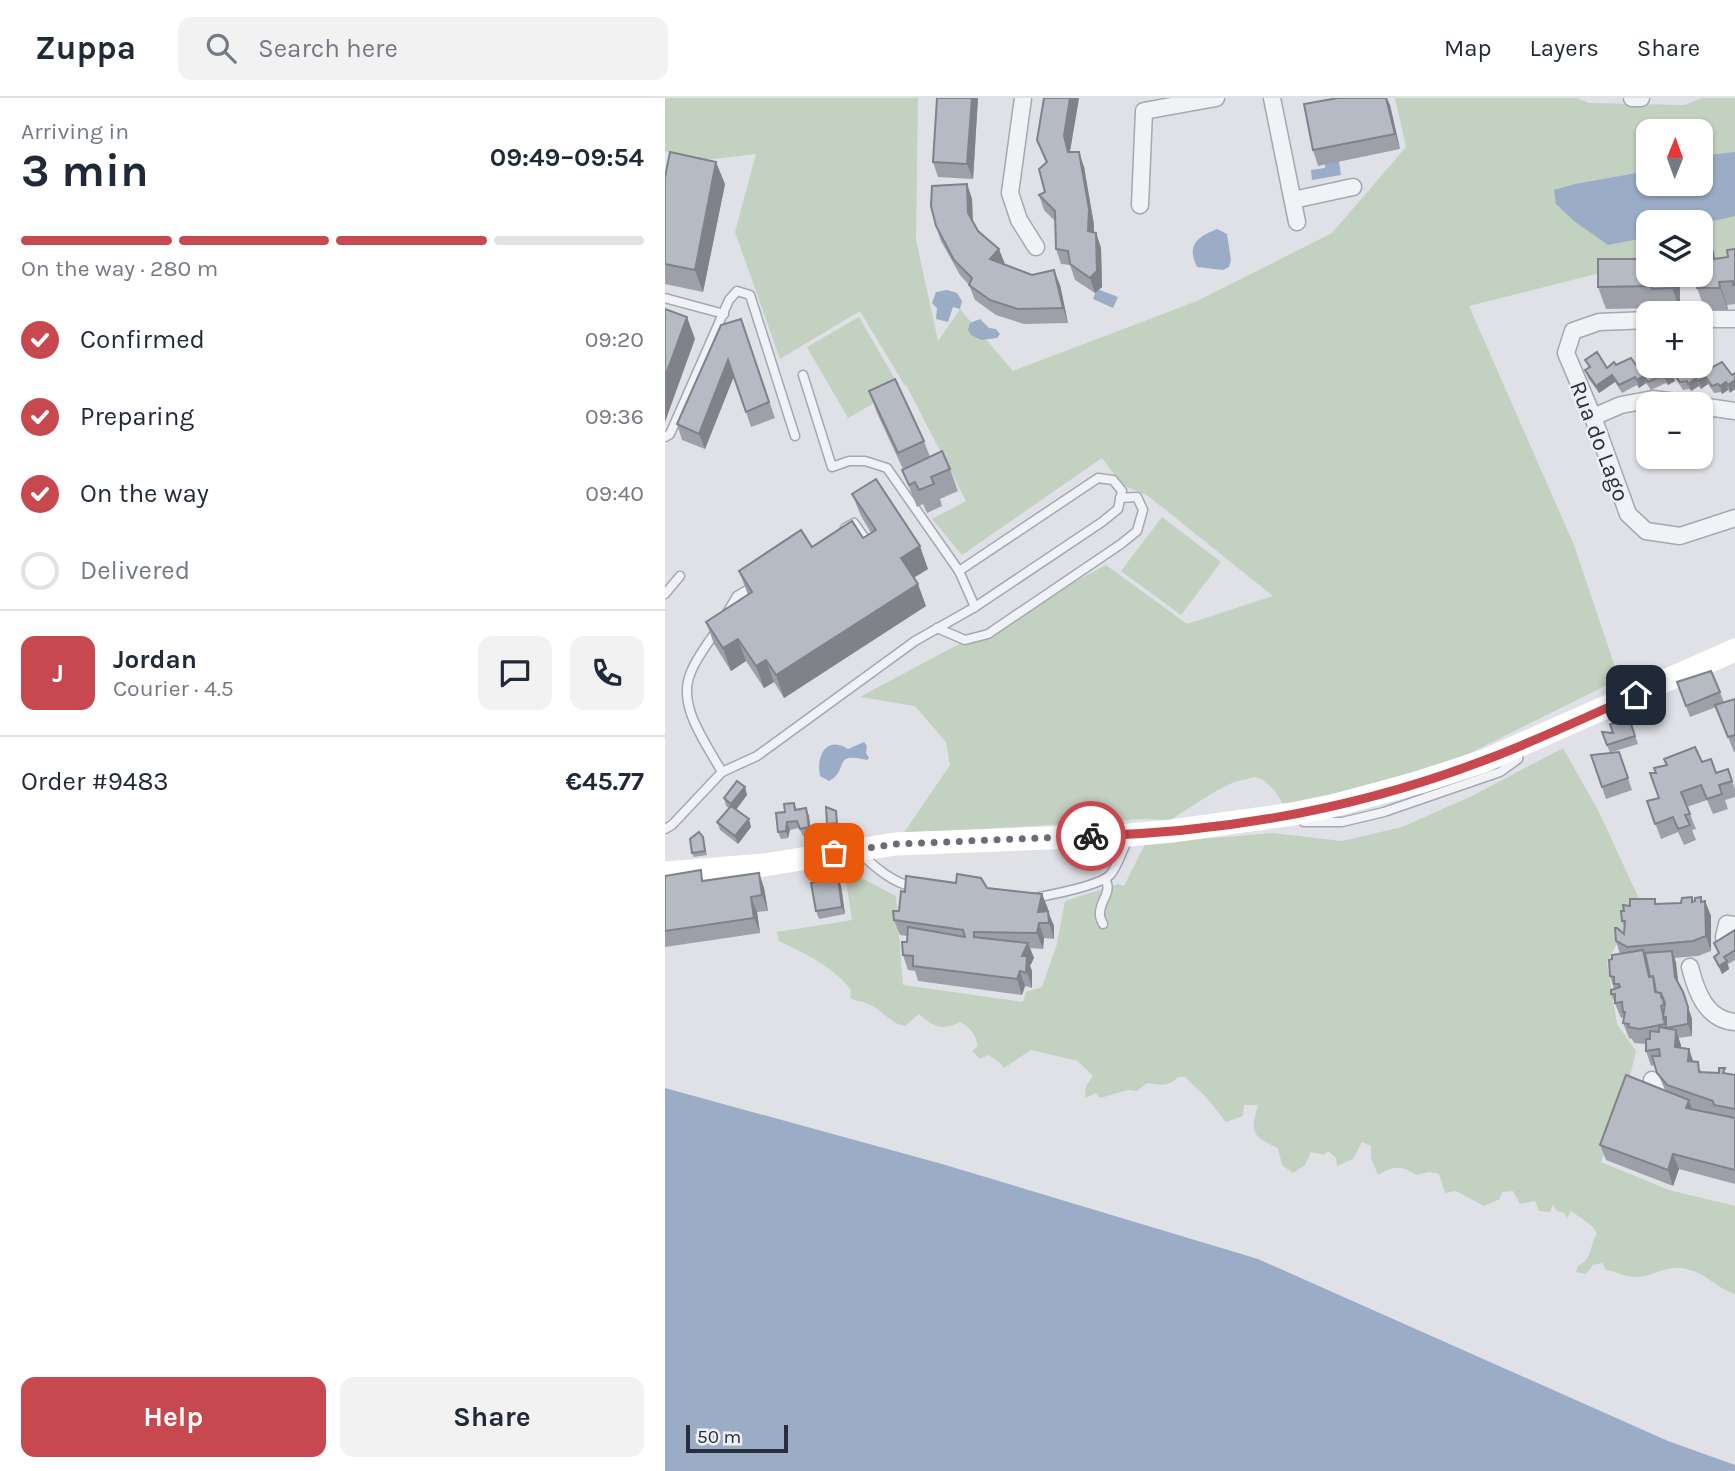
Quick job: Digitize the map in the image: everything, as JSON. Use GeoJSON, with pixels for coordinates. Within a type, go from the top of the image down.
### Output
{"type":"FeatureCollection","features":[{"type":"Feature","properties":{"kind":"street"},"geometry":{"type":"LineString","coordinates":[[1023,98],[1010,194],[1019,220],[1036,247]]}},
{"type":"Feature","properties":{"kind":"street"},"geometry":{"type":"LineString","coordinates":[[1140,205],[1144,111],[1165,102],[1216,98]]}},
{"type":"Feature","properties":{"kind":"street"},"geometry":{"type":"LineString","coordinates":[[1274,98],[1297,222]]}},
{"type":"Feature","properties":{"kind":"street"},"geometry":{"type":"LineString","coordinates":[[1632,98],[1641,98]]}},
{"type":"Feature","properties":{"kind":"street"},"geometry":{"type":"LineString","coordinates":[[1293,200],[1353,187]]}},
{"type":"Feature","properties":{"kind":"street"},"geometry":{"type":"LineString","coordinates":[[1713,319],[1735,319]]}},
{"type":"Feature","properties":{"kind":"street","name":"Rua do Lago"},"geometry":{"type":"LineString","coordinates":[[1636,320],[1599,321],[1573,331],[1566,353],[1593,417],[1628,514],[1646,531],[1680,536],[1735,518]]}},
{"type":"Feature","properties":{"kind":"street"},"geometry":{"type":"LineString","coordinates":[[1593,417],[1621,405],[1636,402]]}},
{"type":"Feature","properties":{"kind":"street"},"geometry":{"type":"LineString","coordinates":[[1713,408],[1735,411]]}},
{"type":"Feature","properties":{"kind":"street"},"geometry":{"type":"LineString","coordinates":[[672,869],[764,865],[895,844],[1129,835],[1216,826],[1332,806],[1420,782],[1520,747],[1735,650]]}},
{"type":"Feature","properties":{"kind":"street"},"geometry":{"type":"LineString","coordinates":[[1690,967],[1696,991],[1709,1010],[1725,1021],[1735,1022]]}},
{"type":"Feature","properties":{"kind":"street"},"geometry":{"type":"LineString","coordinates":[[1652,1080],[1657,1091],[1686,1109]]}},
{"type":"Feature","properties":{"kind":"lane"},"geometry":{"type":"LineString","coordinates":[[665,437],[670,434],[729,300],[737,291],[750,295],[795,436]]}},
{"type":"Feature","properties":{"kind":"lane"},"geometry":{"type":"LineString","coordinates":[[665,298],[724,314]]}},
{"type":"Feature","properties":{"kind":"lane"},"geometry":{"type":"LineString","coordinates":[[803,375],[832,467],[849,461],[865,461],[887,468],[959,571],[975,607]]}},
{"type":"Feature","properties":{"kind":"lane"},"geometry":{"type":"LineString","coordinates":[[665,829],[722,772],[757,756],[915,641],[975,607],[1103,522],[1118,509],[1122,491],[1113,480],[1098,478],[959,571]]}},
{"type":"Feature","properties":{"kind":"lane"},"geometry":{"type":"LineString","coordinates":[[937,628],[965,640],[988,634],[1121,544],[1137,530],[1143,510],[1137,497],[1120,498]]}},
{"type":"Feature","properties":{"kind":"lane"},"geometry":{"type":"LineString","coordinates":[[842,530],[854,523],[870,546]]}},
{"type":"Feature","properties":{"kind":"lane"},"geometry":{"type":"LineString","coordinates":[[665,594],[680,576]]}},
{"type":"Feature","properties":{"kind":"lane"},"geometry":{"type":"LineString","coordinates":[[722,772],[694,721],[685,693],[691,672],[737,596],[761,582]]}},
{"type":"Feature","properties":{"kind":"lane"},"geometry":{"type":"LineString","coordinates":[[1025,900],[1105,879],[1112,873],[1129,835]]}},
{"type":"Feature","properties":{"kind":"lane"},"geometry":{"type":"LineString","coordinates":[[857,849],[878,870],[906,886],[930,888]]}},
{"type":"Feature","properties":{"kind":"lane"},"geometry":{"type":"LineString","coordinates":[[1103,924],[1099,912],[1108,890],[1105,879]]}},
{"type":"Feature","properties":{"kind":"green space"},"geometry":{"type":"Polygon","coordinates":[[[665,98],[918,98],[916,240],[938,341],[960,309],[1013,371],[1197,301],[1332,233],[1406,147],[1395,98],[1577,98],[1589,103],[1684,105],[1702,98],[1735,98],[1735,257],[1713,260],[1713,210],[1636,210],[1636,269],[1596,274],[1469,306],[1574,545],[1619,679],[1462,757],[1364,787],[1283,804],[1275,791],[1263,780],[1255,777],[1234,782],[1216,791],[1170,820],[1143,819],[903,834],[950,765],[946,742],[915,706],[860,697],[1106,565],[1187,624],[1273,596],[1147,495],[1122,485],[1102,458],[962,555],[932,519],[966,501],[906,385],[860,311],[780,359],[735,232],[756,154],[678,163],[674,154],[665,151],[665,98]]]}},
{"type":"Feature","properties":{"kind":"green space"},"geometry":{"type":"Polygon","coordinates":[[[859,317],[900,388],[848,418],[807,347],[859,317]]]}},
{"type":"Feature","properties":{"kind":"green space"},"geometry":{"type":"Polygon","coordinates":[[[1162,517],[1221,562],[1181,615],[1121,571],[1162,517]]]}},
{"type":"Feature","properties":{"kind":"green space"},"geometry":{"type":"Polygon","coordinates":[[[1563,748],[1599,812],[1640,901],[1607,962],[1617,1024],[1636,1051],[1628,1085],[1601,1162],[1669,1190],[1735,1206],[1735,1294],[1697,1273],[1681,1268],[1633,1277],[1606,1270],[1602,1263],[1593,1265],[1586,1274],[1576,1272],[1578,1266],[1586,1260],[1597,1234],[1592,1226],[1571,1211],[1567,1218],[1553,1205],[1550,1212],[1539,1211],[1535,1201],[1520,1204],[1513,1191],[1502,1192],[1500,1199],[1484,1206],[1456,1191],[1445,1193],[1439,1174],[1429,1172],[1416,1175],[1397,1168],[1378,1175],[1371,1158],[1371,1146],[1362,1142],[1353,1159],[1337,1166],[1336,1158],[1328,1151],[1324,1155],[1311,1152],[1305,1165],[1293,1173],[1282,1165],[1278,1148],[1262,1140],[1255,1132],[1254,1121],[1258,1105],[1244,1105],[1243,1116],[1226,1122],[1185,1077],[1178,1077],[1164,1084],[1147,1083],[1137,1091],[1128,1090],[1100,1098],[1096,1093],[1085,1098],[1086,1086],[1093,1076],[1078,1061],[1031,1050],[1004,1068],[988,1055],[980,1059],[972,1051],[978,1046],[974,1035],[960,1022],[943,1027],[929,1022],[919,1014],[905,1026],[899,1024],[871,1005],[850,998],[851,990],[836,974],[818,961],[779,941],[777,932],[852,920],[844,869],[896,896],[903,985],[1023,1002],[1026,992],[1042,987],[1057,944],[1065,901],[1118,884],[1124,886],[1145,844],[1272,833],[1342,841],[1402,827],[1472,796],[1563,748]]]}},
{"type":"Feature","properties":{"kind":"water"},"geometry":{"type":"Polygon","coordinates":[[[1735,152],[1735,216],[1713,221],[1713,210],[1636,210],[1636,239],[1608,245],[1574,221],[1556,204],[1554,190],[1636,173],[1636,196],[1713,196],[1713,155],[1735,152]]]}},
{"type":"Feature","properties":{"kind":"water"},"geometry":{"type":"Polygon","coordinates":[[[1339,161],[1341,175],[1312,180],[1311,170],[1325,168],[1325,164],[1339,161]]]}},
{"type":"Feature","properties":{"kind":"water"},"geometry":{"type":"Polygon","coordinates":[[[1217,229],[1227,234],[1231,260],[1229,267],[1223,270],[1197,267],[1193,247],[1199,238],[1217,229]]]}},
{"type":"Feature","properties":{"kind":"water"},"geometry":{"type":"Polygon","coordinates":[[[1097,289],[1118,297],[1113,308],[1093,299],[1097,289]]]}},
{"type":"Feature","properties":{"kind":"water"},"geometry":{"type":"Polygon","coordinates":[[[947,290],[957,293],[962,301],[960,309],[953,307],[948,322],[936,319],[937,308],[932,303],[936,292],[947,290]]]}},
{"type":"Feature","properties":{"kind":"water"},"geometry":{"type":"Polygon","coordinates":[[[980,319],[989,328],[996,329],[1000,334],[997,338],[981,340],[971,335],[968,330],[970,323],[980,319]]]}},
{"type":"Feature","properties":{"kind":"water"},"geometry":{"type":"Polygon","coordinates":[[[864,742],[869,758],[867,760],[849,758],[829,781],[820,776],[821,755],[828,746],[834,744],[848,749],[864,742]]]}},
{"type":"Feature","properties":{"kind":"water"},"geometry":{"type":"Polygon","coordinates":[[[665,1088],[942,1164],[1258,1259],[1668,1441],[1735,1465],[1735,1471],[665,1471],[665,1088]]]}},
{"type":"Feature","properties":{"kind":"building"},"geometry":{"type":"Polygon","coordinates":[[[937,98],[972,98],[967,164],[933,162],[937,98]]]}},
{"type":"Feature","properties":{"kind":"building"},"geometry":{"type":"Polygon","coordinates":[[[1044,98],[1070,98],[1064,136],[1068,152],[1079,152],[1089,209],[1088,231],[1096,233],[1097,271],[1090,278],[1070,264],[1068,251],[1056,249],[1055,211],[1039,195],[1045,192],[1039,169],[1047,162],[1037,140],[1044,98]]]}},
{"type":"Feature","properties":{"kind":"building"},"geometry":{"type":"Polygon","coordinates":[[[1338,98],[1386,98],[1395,134],[1313,150],[1304,104],[1338,98]]]}},
{"type":"Feature","properties":{"kind":"building"},"geometry":{"type":"Polygon","coordinates":[[[670,152],[716,162],[695,270],[665,264],[665,177],[670,152]]]}},
{"type":"Feature","properties":{"kind":"building"},"geometry":{"type":"Polygon","coordinates":[[[967,184],[968,213],[978,231],[999,249],[990,259],[1032,275],[1054,270],[1063,308],[1018,309],[990,300],[969,285],[972,278],[954,260],[936,226],[931,206],[932,186],[967,184]]]}},
{"type":"Feature","properties":{"kind":"building"},"geometry":{"type":"Polygon","coordinates":[[[1735,249],[1735,285],[1733,281],[1719,282],[1720,288],[1697,288],[1713,287],[1713,252],[1714,259],[1728,257],[1727,250],[1735,249]]]}},
{"type":"Feature","properties":{"kind":"building"},"geometry":{"type":"Polygon","coordinates":[[[1598,259],[1636,259],[1636,286],[1598,287],[1598,259]]]}},
{"type":"Feature","properties":{"kind":"building"},"geometry":{"type":"Polygon","coordinates":[[[665,309],[687,317],[665,377],[665,309]]]}},
{"type":"Feature","properties":{"kind":"building"},"geometry":{"type":"Polygon","coordinates":[[[741,319],[769,402],[746,412],[728,360],[699,434],[677,424],[721,325],[741,319]]]}},
{"type":"Feature","properties":{"kind":"building"},"geometry":{"type":"Polygon","coordinates":[[[1597,352],[1607,368],[1614,362],[1616,365],[1631,358],[1636,365],[1636,378],[1640,378],[1637,380],[1635,377],[1619,385],[1612,375],[1596,386],[1585,370],[1590,367],[1585,360],[1597,352]]]}},
{"type":"Feature","properties":{"kind":"building"},"geometry":{"type":"Polygon","coordinates":[[[1722,362],[1732,375],[1735,373],[1735,380],[1728,385],[1726,382],[1720,386],[1712,386],[1706,378],[1713,378],[1713,367],[1722,362]]]}},
{"type":"Feature","properties":{"kind":"building"},"geometry":{"type":"Polygon","coordinates":[[[1677,378],[1696,378],[1688,384],[1687,381],[1680,382],[1677,378]]]}},
{"type":"Feature","properties":{"kind":"building"},"geometry":{"type":"Polygon","coordinates":[[[895,379],[924,441],[898,453],[869,391],[895,379]]]}},
{"type":"Feature","properties":{"kind":"building"},"geometry":{"type":"Polygon","coordinates":[[[942,451],[950,469],[931,477],[934,484],[919,490],[915,482],[909,485],[902,470],[942,451]]]}},
{"type":"Feature","properties":{"kind":"building"},"geometry":{"type":"Polygon","coordinates":[[[876,479],[920,546],[901,558],[918,584],[776,675],[766,660],[756,666],[738,639],[723,648],[706,622],[752,592],[739,571],[801,530],[812,547],[852,521],[863,538],[876,530],[852,494],[876,479]]]}},
{"type":"Feature","properties":{"kind":"building"},"geometry":{"type":"Polygon","coordinates":[[[1711,671],[1720,692],[1686,706],[1677,682],[1711,671]]]}},
{"type":"Feature","properties":{"kind":"building"},"geometry":{"type":"Polygon","coordinates":[[[1735,699],[1735,735],[1728,737],[1715,705],[1735,699]]]}},
{"type":"Feature","properties":{"kind":"building"},"geometry":{"type":"Polygon","coordinates":[[[1630,721],[1635,736],[1607,745],[1602,732],[1613,733],[1610,724],[1630,721]]]}},
{"type":"Feature","properties":{"kind":"building"},"geometry":{"type":"Polygon","coordinates":[[[1695,747],[1702,762],[1711,759],[1716,773],[1728,769],[1732,781],[1719,785],[1722,794],[1707,799],[1701,785],[1681,792],[1690,814],[1685,815],[1690,825],[1678,829],[1673,817],[1655,824],[1647,801],[1659,798],[1650,773],[1656,773],[1654,768],[1667,765],[1664,759],[1695,747]]]}},
{"type":"Feature","properties":{"kind":"building"},"geometry":{"type":"Polygon","coordinates":[[[1619,752],[1628,778],[1602,787],[1591,755],[1619,752]]]}},
{"type":"Feature","properties":{"kind":"building"},"geometry":{"type":"Polygon","coordinates":[[[737,781],[745,787],[731,804],[724,798],[737,781]]]}},
{"type":"Feature","properties":{"kind":"building"},"geometry":{"type":"Polygon","coordinates":[[[794,803],[795,810],[806,808],[809,827],[800,829],[797,821],[787,822],[786,831],[778,832],[776,813],[785,812],[784,804],[794,803]]]}},
{"type":"Feature","properties":{"kind":"building"},"geometry":{"type":"Polygon","coordinates":[[[731,806],[749,819],[735,836],[717,822],[731,806]]]}},
{"type":"Feature","properties":{"kind":"building"},"geometry":{"type":"Polygon","coordinates":[[[826,807],[836,811],[837,823],[827,824],[826,807]]]}},
{"type":"Feature","properties":{"kind":"building"},"geometry":{"type":"Polygon","coordinates":[[[699,832],[703,837],[705,851],[692,853],[690,839],[699,832]]]}},
{"type":"Feature","properties":{"kind":"building"},"geometry":{"type":"Polygon","coordinates":[[[701,870],[702,881],[759,873],[762,895],[751,897],[754,918],[665,931],[665,876],[701,870]]]}},
{"type":"Feature","properties":{"kind":"building"},"geometry":{"type":"Polygon","coordinates":[[[957,874],[981,878],[987,888],[1042,894],[1038,912],[1048,911],[1049,923],[1039,923],[1037,933],[974,932],[974,937],[1028,943],[1022,956],[1027,956],[1026,973],[1020,971],[1017,979],[913,966],[913,956],[903,955],[902,942],[907,942],[908,927],[965,937],[963,930],[894,920],[893,911],[899,911],[901,891],[905,892],[906,876],[956,883],[957,874]]]}},
{"type":"Feature","properties":{"kind":"building"},"geometry":{"type":"Polygon","coordinates":[[[838,878],[842,907],[816,911],[811,883],[838,878]]]}},
{"type":"Feature","properties":{"kind":"building"},"geometry":{"type":"Polygon","coordinates":[[[1692,897],[1692,902],[1701,897],[1701,902],[1705,901],[1706,936],[1693,941],[1627,947],[1616,941],[1615,928],[1624,934],[1625,921],[1622,921],[1621,911],[1624,911],[1623,905],[1630,906],[1630,899],[1655,899],[1655,904],[1681,903],[1682,898],[1692,897]]]}},
{"type":"Feature","properties":{"kind":"building"},"geometry":{"type":"Polygon","coordinates":[[[1735,930],[1735,950],[1724,957],[1727,961],[1719,966],[1714,957],[1719,953],[1714,943],[1735,930]]]}},
{"type":"Feature","properties":{"kind":"building"},"geometry":{"type":"Polygon","coordinates":[[[1643,950],[1649,977],[1653,976],[1655,992],[1661,993],[1663,999],[1664,1004],[1661,1006],[1665,1024],[1640,1029],[1628,1027],[1629,1024],[1623,1023],[1625,1012],[1622,1002],[1615,1003],[1615,994],[1611,994],[1611,990],[1620,987],[1619,984],[1614,984],[1614,977],[1610,976],[1609,960],[1612,955],[1643,950]]]}},
{"type":"Feature","properties":{"kind":"building"},"geometry":{"type":"Polygon","coordinates":[[[1672,951],[1675,977],[1688,1007],[1688,1024],[1666,1028],[1666,1017],[1663,1018],[1665,1003],[1661,993],[1656,992],[1653,976],[1650,977],[1645,953],[1672,951]]]}},
{"type":"Feature","properties":{"kind":"building"},"geometry":{"type":"Polygon","coordinates":[[[1659,1027],[1676,1030],[1675,1047],[1689,1049],[1688,1061],[1698,1062],[1699,1072],[1719,1073],[1719,1068],[1725,1068],[1723,1073],[1735,1075],[1735,1109],[1714,1105],[1713,1101],[1667,1085],[1657,1073],[1652,1056],[1660,1056],[1659,1049],[1646,1051],[1646,1039],[1650,1039],[1650,1031],[1659,1032],[1659,1027]]]}},
{"type":"Feature","properties":{"kind":"building"},"geometry":{"type":"Polygon","coordinates":[[[1626,1075],[1689,1100],[1686,1108],[1735,1118],[1735,1170],[1673,1154],[1668,1170],[1600,1145],[1626,1075]]]}},
{"type":"Feature","properties":{"kind":"way so far"},"geometry":{"type":"LineString","coordinates":[[834,853],[895,844],[1091,836]]}},
{"type":"Feature","properties":{"kind":"route"},"geometry":{"type":"LineString","coordinates":[[1091,836],[1216,826],[1332,806],[1484,761],[1636,695]]}}]}
